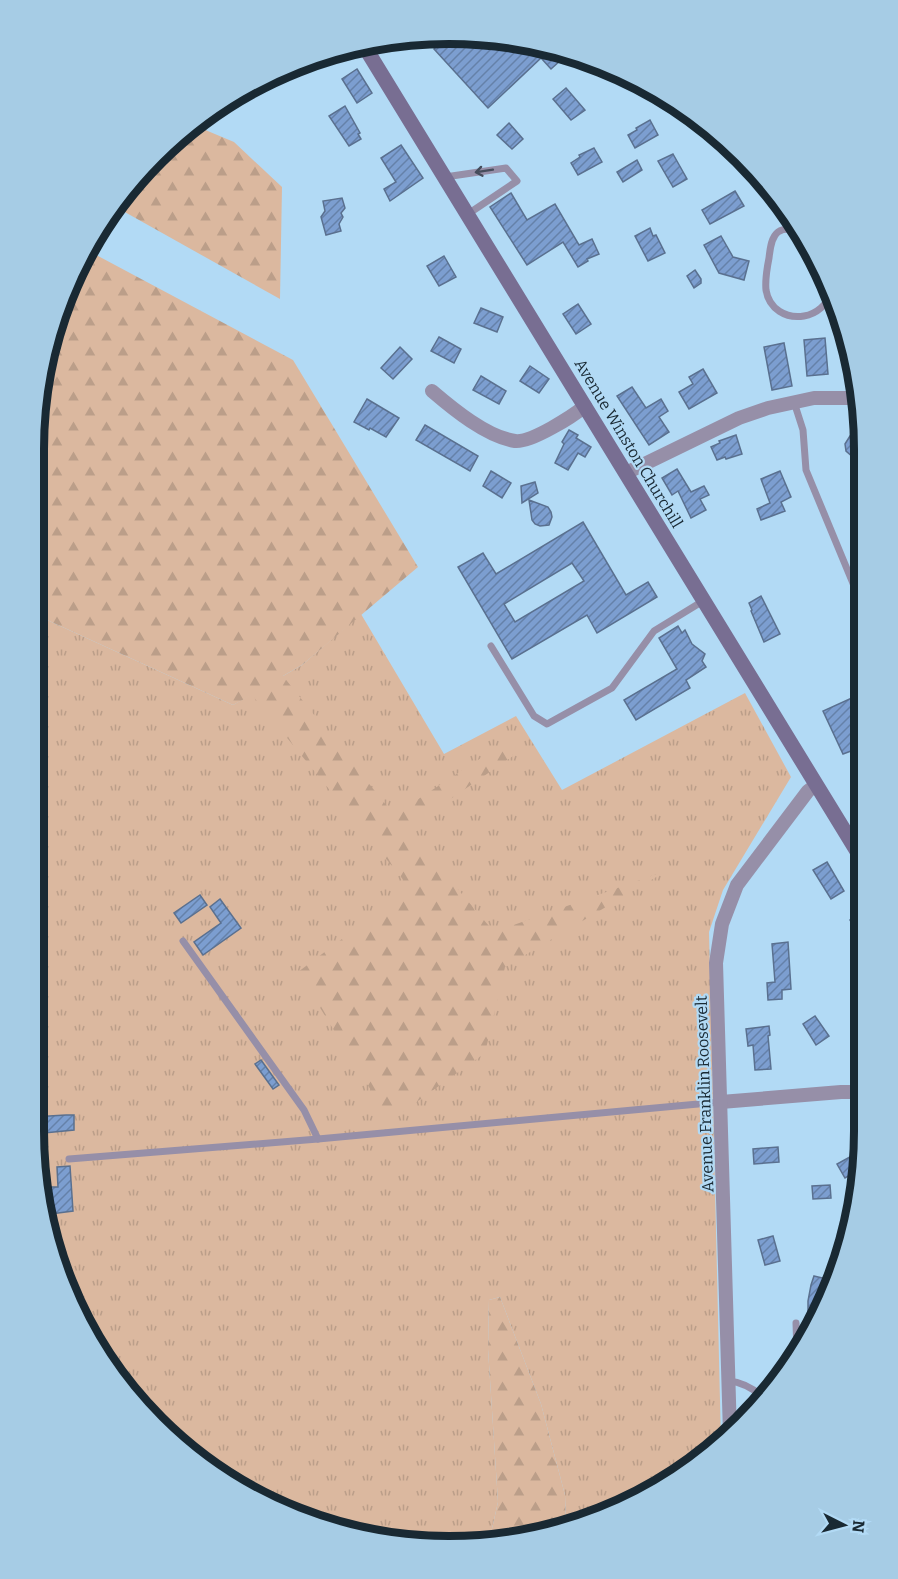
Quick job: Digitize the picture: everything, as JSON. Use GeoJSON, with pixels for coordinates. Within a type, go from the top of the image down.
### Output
{"type":"FeatureCollection","features":[{"type":"Feature","properties":{"kind":"main road","name":"Avenue Winston Churchill"},"geometry":{"type":"LineString","coordinates":[[368,52],[854,846]]}},
{"type":"Feature","properties":{"kind":"street"},"geometry":{"type":"LineString","coordinates":[[432,391],[457,413],[496,435],[517,441],[539,434],[585,406]]}},
{"type":"Feature","properties":{"kind":"street"},"geometry":{"type":"LineString","coordinates":[[626,473],[739,418],[771,407],[814,398],[851,398]]}},
{"type":"Feature","properties":{"kind":"street","name":"Avenue Franklin Roosevelt"},"geometry":{"type":"LineString","coordinates":[[730,1423],[716,963],[722,924],[737,885],[808,791],[816,785]]}},
{"type":"Feature","properties":{"kind":"street"},"geometry":{"type":"LineString","coordinates":[[721,1102],[854,1092]]}},
{"type":"Feature","properties":{"kind":"lane"},"geometry":{"type":"LineString","coordinates":[[445,177],[506,168],[517,180],[468,214]]}},
{"type":"Feature","properties":{"kind":"lane"},"geometry":{"type":"LineString","coordinates":[[789,229],[778,232],[771,244],[766,291],[772,304],[778,312],[797,317],[818,311],[826,300]]}},
{"type":"Feature","properties":{"kind":"lane"},"geometry":{"type":"LineString","coordinates":[[794,402],[803,430],[806,470],[854,586]]}},
{"type":"Feature","properties":{"kind":"lane"},"geometry":{"type":"LineString","coordinates":[[491,646],[534,716],[547,724],[612,688],[654,631],[704,601]]}},
{"type":"Feature","properties":{"kind":"lane"},"geometry":{"type":"LineString","coordinates":[[183,941],[304,1110],[318,1139]]}},
{"type":"Feature","properties":{"kind":"lane"},"geometry":{"type":"LineString","coordinates":[[69,1159],[721,1102]]}},
{"type":"Feature","properties":{"kind":"lane"},"geometry":{"type":"LineString","coordinates":[[796,1323],[797,1338]]}},
{"type":"Feature","properties":{"kind":"lane"},"geometry":{"type":"LineString","coordinates":[[729,1381],[737,1382],[757,1393]]}},
{"type":"Feature","properties":{"kind":"green space"},"geometry":{"type":"Polygon","coordinates":[[[201,128],[234,142],[282,187],[280,299],[121,210],[162,162],[201,128]]]}},
{"type":"Feature","properties":{"kind":"green space"},"geometry":{"type":"Polygon","coordinates":[[[94,254],[293,360],[418,567],[302,665],[283,676],[394,815],[507,741],[513,756],[407,829],[494,932],[668,870],[505,967],[485,1053],[390,1121],[298,972],[410,888],[252,695],[233,705],[44,619],[44,422],[47,396],[57,344],[65,319],[74,294],[94,254]]]}},
{"type":"Feature","properties":{"kind":"green space"},"geometry":{"type":"Polygon","coordinates":[[[361,614],[444,754],[516,716],[562,790],[745,693],[791,777],[723,890],[709,932],[721,1431],[696,1452],[652,1481],[604,1505],[566,1518],[565,1495],[541,1404],[500,1297],[489,1300],[488,1349],[498,1502],[491,1533],[449,1536],[396,1532],[344,1522],[270,1494],[202,1452],[162,1417],[127,1377],[85,1309],[57,1235],[44,1157],[44,619],[233,705],[302,665],[361,614]]]}},
{"type":"Feature","properties":{"kind":"green space"},"geometry":{"type":"Polygon","coordinates":[[[500,1297],[541,1404],[565,1495],[566,1518],[528,1528],[491,1533],[498,1502],[488,1349],[489,1300],[500,1297]]]}},
{"type":"Feature","properties":{"kind":"building"},"geometry":{"type":"Polygon","coordinates":[[[436,44],[476,44],[528,51],[561,60],[551,69],[541,58],[488,108],[434,49],[436,44]]]}},
{"type":"Feature","properties":{"kind":"building"},"geometry":{"type":"Polygon","coordinates":[[[357,69],[372,93],[357,103],[342,79],[357,69]]]}},
{"type":"Feature","properties":{"kind":"building"},"geometry":{"type":"Polygon","coordinates":[[[566,88],[585,110],[571,120],[553,99],[566,88]]]}},
{"type":"Feature","properties":{"kind":"building"},"geometry":{"type":"Polygon","coordinates":[[[345,106],[361,139],[349,146],[329,116],[345,106]]]}},
{"type":"Feature","properties":{"kind":"building"},"geometry":{"type":"Polygon","coordinates":[[[650,120],[658,135],[635,148],[628,135],[650,120]]]}},
{"type":"Feature","properties":{"kind":"building"},"geometry":{"type":"Polygon","coordinates":[[[509,123],[523,139],[512,149],[497,135],[509,123]]]}},
{"type":"Feature","properties":{"kind":"building"},"geometry":{"type":"Polygon","coordinates":[[[401,145],[423,178],[390,201],[384,189],[396,182],[381,158],[401,145]]]}},
{"type":"Feature","properties":{"kind":"building"},"geometry":{"type":"Polygon","coordinates":[[[594,148],[602,162],[578,175],[571,163],[580,157],[579,155],[594,148]]]}},
{"type":"Feature","properties":{"kind":"building"},"geometry":{"type":"Polygon","coordinates":[[[673,154],[687,179],[673,187],[658,161],[673,154]]]}},
{"type":"Feature","properties":{"kind":"building"},"geometry":{"type":"Polygon","coordinates":[[[637,160],[642,170],[623,182],[617,172],[637,160]]]}},
{"type":"Feature","properties":{"kind":"building"},"geometry":{"type":"Polygon","coordinates":[[[735,191],[744,206],[710,224],[702,210],[735,191]]]}},
{"type":"Feature","properties":{"kind":"building"},"geometry":{"type":"Polygon","coordinates":[[[511,193],[527,220],[555,204],[579,245],[592,239],[599,254],[587,259],[588,261],[578,267],[563,242],[527,265],[490,207],[511,193]]]}},
{"type":"Feature","properties":{"kind":"building"},"geometry":{"type":"Polygon","coordinates":[[[342,198],[345,208],[341,213],[343,217],[339,224],[341,231],[326,235],[321,217],[325,211],[323,201],[342,198]]]}},
{"type":"Feature","properties":{"kind":"building"},"geometry":{"type":"Polygon","coordinates":[[[650,228],[665,253],[648,261],[635,236],[650,228]]]}},
{"type":"Feature","properties":{"kind":"building"},"geometry":{"type":"Polygon","coordinates":[[[721,236],[733,257],[749,261],[744,280],[719,273],[704,245],[721,236]]]}},
{"type":"Feature","properties":{"kind":"building"},"geometry":{"type":"Polygon","coordinates":[[[444,256],[456,277],[439,286],[427,266],[444,256]]]}},
{"type":"Feature","properties":{"kind":"building"},"geometry":{"type":"Polygon","coordinates":[[[695,270],[701,283],[694,288],[687,276],[695,270]]]}},
{"type":"Feature","properties":{"kind":"building"},"geometry":{"type":"Polygon","coordinates":[[[578,304],[591,324],[576,334],[563,314],[578,304]]]}},
{"type":"Feature","properties":{"kind":"building"},"geometry":{"type":"Polygon","coordinates":[[[481,308],[503,317],[497,332],[474,323],[481,308]]]}},
{"type":"Feature","properties":{"kind":"building"},"geometry":{"type":"Polygon","coordinates":[[[439,337],[461,349],[454,363],[431,351],[439,337]]]}},
{"type":"Feature","properties":{"kind":"building"},"geometry":{"type":"Polygon","coordinates":[[[825,338],[828,374],[807,376],[804,340],[825,338]]]}},
{"type":"Feature","properties":{"kind":"building"},"geometry":{"type":"Polygon","coordinates":[[[784,343],[792,386],[772,390],[764,347],[784,343]]]}},
{"type":"Feature","properties":{"kind":"building"},"geometry":{"type":"Polygon","coordinates":[[[400,347],[412,359],[393,379],[381,368],[400,347]]]}},
{"type":"Feature","properties":{"kind":"building"},"geometry":{"type":"Polygon","coordinates":[[[530,366],[549,379],[539,393],[520,381],[530,366]]]}},
{"type":"Feature","properties":{"kind":"building"},"geometry":{"type":"Polygon","coordinates":[[[703,369],[717,393],[689,409],[679,392],[693,384],[689,377],[703,369]]]}},
{"type":"Feature","properties":{"kind":"building"},"geometry":{"type":"Polygon","coordinates":[[[481,376],[506,391],[499,404],[473,390],[481,376]]]}},
{"type":"Feature","properties":{"kind":"building"},"geometry":{"type":"Polygon","coordinates":[[[632,387],[646,408],[661,399],[668,411],[659,417],[669,432],[649,445],[617,396],[632,387]]]}},
{"type":"Feature","properties":{"kind":"building"},"geometry":{"type":"Polygon","coordinates":[[[367,399],[399,418],[386,437],[354,422],[367,399]]]}},
{"type":"Feature","properties":{"kind":"building"},"geometry":{"type":"Polygon","coordinates":[[[425,425],[478,456],[470,471],[416,440],[425,425]]]}},
{"type":"Feature","properties":{"kind":"building"},"geometry":{"type":"Polygon","coordinates":[[[569,430],[578,435],[576,438],[591,447],[585,457],[578,453],[568,470],[555,463],[569,430]]]}},
{"type":"Feature","properties":{"kind":"building"},"geometry":{"type":"Polygon","coordinates":[[[736,435],[742,454],[717,460],[711,447],[720,443],[719,441],[736,435]]]}},
{"type":"Feature","properties":{"kind":"building"},"geometry":{"type":"Polygon","coordinates":[[[854,435],[854,458],[846,451],[845,444],[850,436],[854,435]]]}},
{"type":"Feature","properties":{"kind":"building"},"geometry":{"type":"Polygon","coordinates":[[[677,469],[691,492],[704,486],[709,495],[700,499],[706,510],[691,518],[678,491],[672,495],[662,478],[677,469]]]}},
{"type":"Feature","properties":{"kind":"building"},"geometry":{"type":"Polygon","coordinates":[[[491,471],[511,483],[502,498],[483,486],[491,471]]]}},
{"type":"Feature","properties":{"kind":"building"},"geometry":{"type":"Polygon","coordinates":[[[780,471],[791,497],[781,502],[785,511],[761,520],[757,509],[770,503],[761,479],[780,471]]]}},
{"type":"Feature","properties":{"kind":"building"},"geometry":{"type":"Polygon","coordinates":[[[535,482],[538,493],[522,503],[521,486],[535,482]]]}},
{"type":"Feature","properties":{"kind":"building"},"geometry":{"type":"Polygon","coordinates":[[[529,500],[548,507],[552,517],[549,525],[535,524],[532,520],[529,500]]]}},
{"type":"Feature","properties":{"kind":"building"},"geometry":{"type":"Polygon","coordinates":[[[583,522],[626,595],[648,582],[657,597],[597,633],[587,615],[512,659],[458,567],[483,553],[496,574],[583,522]],[[572,563],[504,604],[515,622],[584,581],[572,563]]]}},
{"type":"Feature","properties":{"kind":"building"},"geometry":{"type":"Polygon","coordinates":[[[761,596],[780,634],[764,642],[749,603],[761,596]]]}},
{"type":"Feature","properties":{"kind":"building"},"geometry":{"type":"Polygon","coordinates":[[[678,626],[682,633],[685,630],[692,644],[705,654],[702,661],[706,667],[686,680],[690,688],[636,720],[624,700],[677,669],[659,638],[678,626]]]}},
{"type":"Feature","properties":{"kind":"building"},"geometry":{"type":"Polygon","coordinates":[[[854,697],[854,760],[851,751],[843,754],[823,711],[854,697]]]}},
{"type":"Feature","properties":{"kind":"building"},"geometry":{"type":"Polygon","coordinates":[[[827,862],[844,891],[831,899],[813,870],[827,862]]]}},
{"type":"Feature","properties":{"kind":"building"},"geometry":{"type":"Polygon","coordinates":[[[200,895],[207,905],[181,923],[174,913],[200,895]]]}},
{"type":"Feature","properties":{"kind":"building"},"geometry":{"type":"Polygon","coordinates":[[[220,899],[241,928],[203,955],[194,942],[221,923],[210,907],[220,899]]]}},
{"type":"Feature","properties":{"kind":"building"},"geometry":{"type":"Polygon","coordinates":[[[788,942],[791,989],[782,990],[782,999],[768,1000],[767,983],[775,982],[772,944],[788,942]]]}},
{"type":"Feature","properties":{"kind":"building"},"geometry":{"type":"Polygon","coordinates":[[[815,1016],[829,1036],[816,1045],[803,1024],[815,1016]]]}},
{"type":"Feature","properties":{"kind":"building"},"geometry":{"type":"Polygon","coordinates":[[[769,1026],[771,1069],[755,1070],[753,1045],[748,1046],[746,1029],[769,1026]]]}},
{"type":"Feature","properties":{"kind":"building"},"geometry":{"type":"Polygon","coordinates":[[[261,1060],[279,1085],[273,1089],[255,1064],[261,1060]]]}},
{"type":"Feature","properties":{"kind":"building"},"geometry":{"type":"Polygon","coordinates":[[[74,1115],[74,1130],[44,1133],[44,1116],[74,1115]]]}},
{"type":"Feature","properties":{"kind":"building"},"geometry":{"type":"Polygon","coordinates":[[[778,1147],[779,1162],[754,1164],[753,1149],[778,1147]]]}},
{"type":"Feature","properties":{"kind":"building"},"geometry":{"type":"Polygon","coordinates":[[[854,1155],[852,1174],[845,1178],[837,1164],[854,1155]]]}},
{"type":"Feature","properties":{"kind":"building"},"geometry":{"type":"Polygon","coordinates":[[[70,1166],[73,1211],[52,1214],[48,1187],[58,1187],[57,1167],[70,1166]]]}},
{"type":"Feature","properties":{"kind":"building"},"geometry":{"type":"Polygon","coordinates":[[[830,1185],[831,1198],[813,1199],[812,1186],[830,1185]]]}},
{"type":"Feature","properties":{"kind":"building"},"geometry":{"type":"Polygon","coordinates":[[[773,1236],[780,1261],[765,1265],[758,1240],[773,1236]]]}},
{"type":"Feature","properties":{"kind":"building"},"geometry":{"type":"Polygon","coordinates":[[[814,1276],[826,1279],[808,1318],[808,1301],[814,1276]]]}}]}
